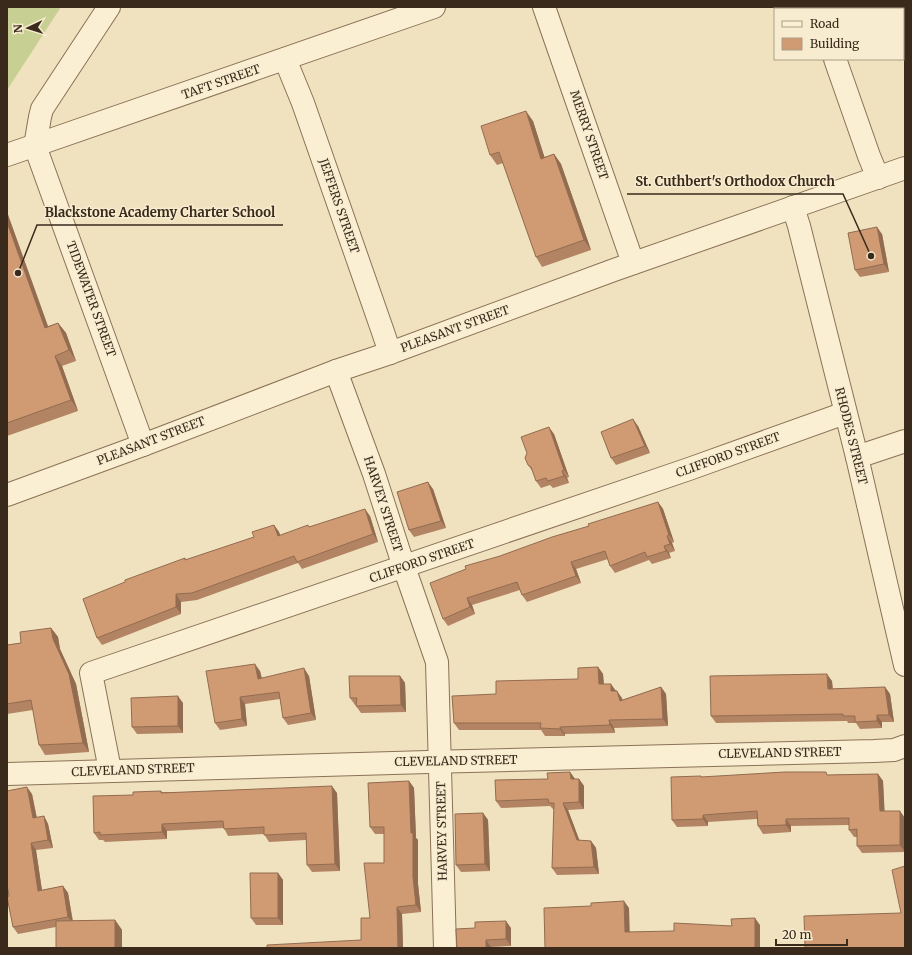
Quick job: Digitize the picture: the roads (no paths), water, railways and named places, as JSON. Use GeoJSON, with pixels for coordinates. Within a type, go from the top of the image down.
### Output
{"type":"FeatureCollection","features":[{"type":"Feature","properties":{"kind":"street","name":"TIDEWATER STREET"},"geometry":{"type":"LineString","coordinates":[[109,7],[42,109],[35,146],[143,445]]}},
{"type":"Feature","properties":{"kind":"street","name":"TAFT STREET"},"geometry":{"type":"LineString","coordinates":[[7,155],[434,7]]}},
{"type":"Feature","properties":{"kind":"street","name":"MERRY STREET"},"geometry":{"type":"LineString","coordinates":[[544,7],[633,263]]}},
{"type":"Feature","properties":{"kind":"street","name":"JEFFERS STREET"},"geometry":{"type":"LineString","coordinates":[[285,59],[303,103],[390,353]]}},
{"type":"Feature","properties":{"kind":"street"},"geometry":{"type":"LineString","coordinates":[[836,60],[878,178]]}},
{"type":"Feature","properties":{"kind":"street","name":"PLEASANT STREET"},"geometry":{"type":"LineString","coordinates":[[7,495],[336,371],[390,353],[633,263],[905,168]]}},
{"type":"Feature","properties":{"kind":"street","name":"RHODES STREET"},"geometry":{"type":"LineString","coordinates":[[793,207],[856,457],[905,665]]}},
{"type":"Feature","properties":{"kind":"street","name":"HARVEY STREET"},"geometry":{"type":"LineString","coordinates":[[336,371],[374,474],[437,662],[441,762],[445,948]]}},
{"type":"Feature","properties":{"kind":"street","name":"CLIFFORD STREET"},"geometry":{"type":"LineString","coordinates":[[110,770],[91,673],[689,469],[845,413]]}},
{"type":"Feature","properties":{"kind":"street"},"geometry":{"type":"LineString","coordinates":[[856,457],[905,441]]}},
{"type":"Feature","properties":{"kind":"street","name":"CLEVELAND STREET"},"geometry":{"type":"LineString","coordinates":[[7,774],[110,770],[874,751],[894,750],[905,746]]}},
{"type":"Feature","properties":{"kind":"place","name":"St. Cuthbert's Orthodox Church"},"geometry":{"type":"Point","coordinates":[871,256]}},
{"type":"Feature","properties":{"kind":"place","name":"Blackstone Academy Charter School"},"geometry":{"type":"Point","coordinates":[18,273]}}]}
